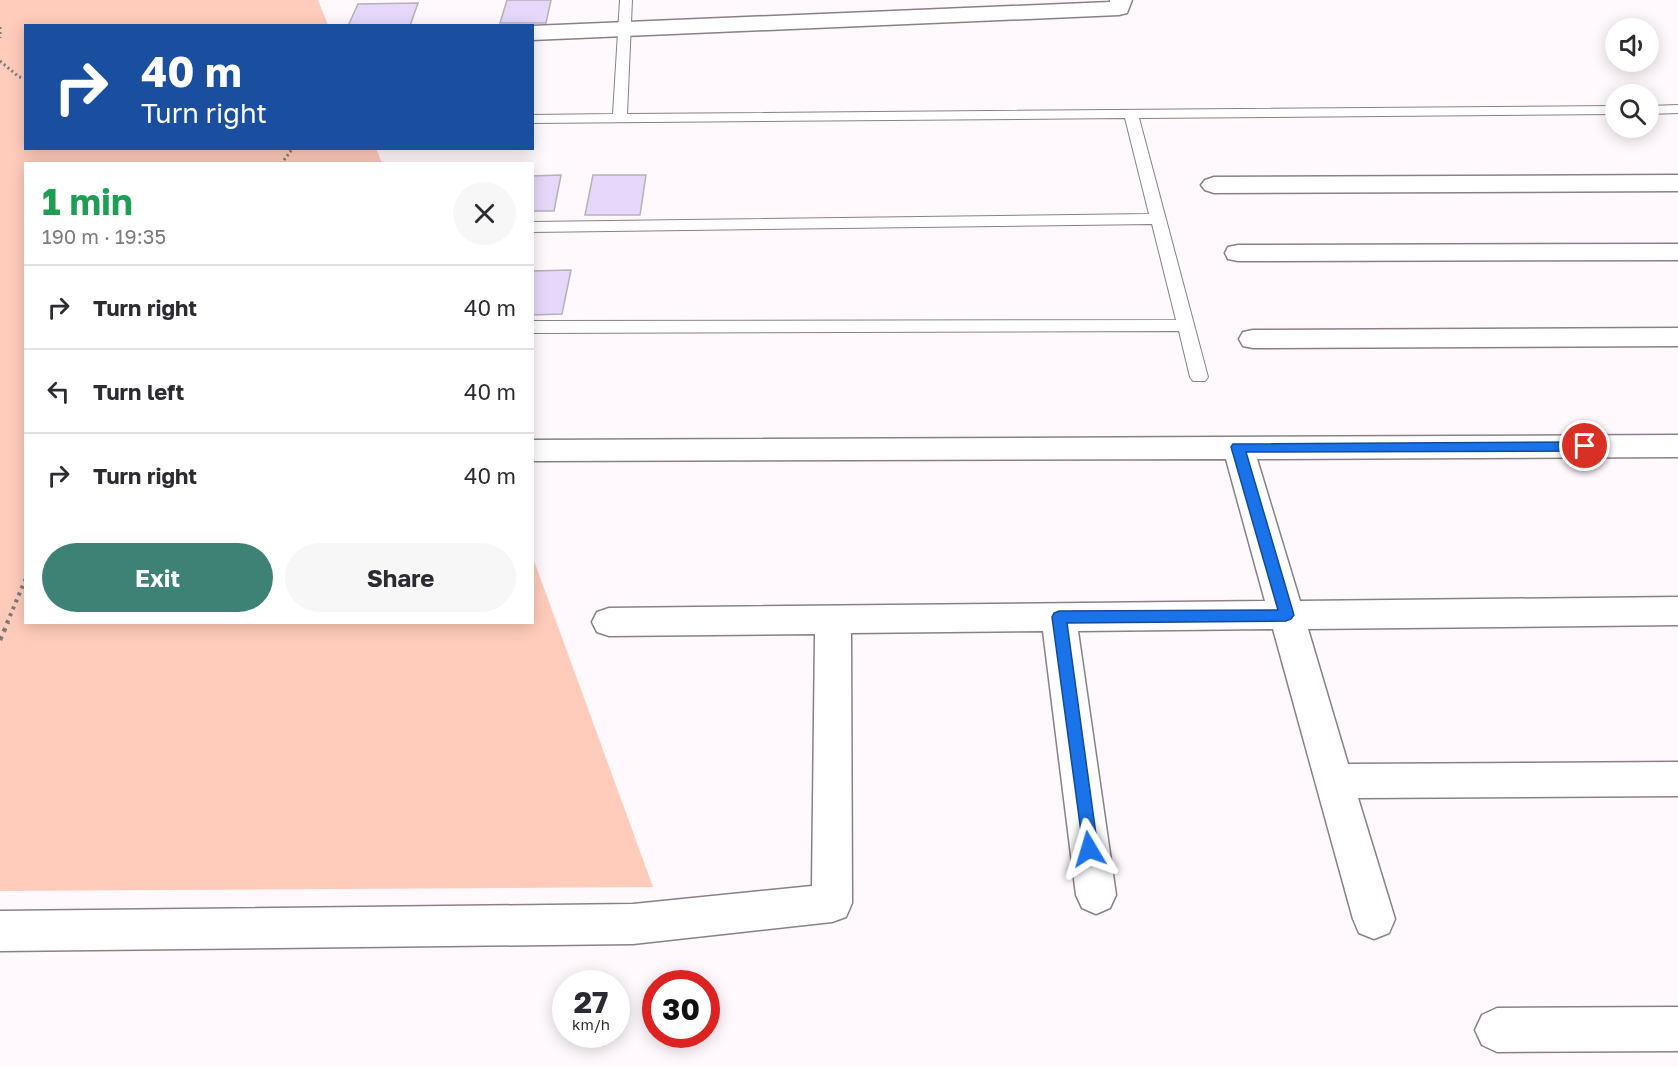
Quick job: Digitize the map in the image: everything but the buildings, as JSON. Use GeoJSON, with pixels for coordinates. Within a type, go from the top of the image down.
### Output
{"type":"FeatureCollection","features":[{"type":"Feature","properties":{"kind":"street"},"geometry":{"type":"LineString","coordinates":[[534,33],[1119,8],[1121,0]]}},
{"type":"Feature","properties":{"kind":"street"},"geometry":{"type":"LineString","coordinates":[[1214,185],[1678,183]]}},
{"type":"Feature","properties":{"kind":"street"},"geometry":{"type":"LineString","coordinates":[[1238,253],[1678,252]]}},
{"type":"Feature","properties":{"kind":"street"},"geometry":{"type":"LineString","coordinates":[[1253,339],[1678,337]]}},
{"type":"Feature","properties":{"kind":"street"},"geometry":{"type":"LineString","coordinates":[[535,450],[1678,446]]}},
{"type":"Feature","properties":{"kind":"street"},"geometry":{"type":"LineString","coordinates":[[1238,447],[1374,919]]}},
{"type":"Feature","properties":{"kind":"street"},"geometry":{"type":"LineString","coordinates":[[609,622],[1678,611]]}},
{"type":"Feature","properties":{"kind":"street"},"geometry":{"type":"LineString","coordinates":[[1059,617],[1095,895]]}},
{"type":"Feature","properties":{"kind":"street"},"geometry":{"type":"LineString","coordinates":[[0,931],[633,924],[832,903],[834,620]]}},
{"type":"Feature","properties":{"kind":"street"},"geometry":{"type":"LineString","coordinates":[[1334,781],[1678,779]]}},
{"type":"Feature","properties":{"kind":"street"},"geometry":{"type":"LineString","coordinates":[[1497,1030],[1678,1029]]}},
{"type":"Feature","properties":{"kind":"lane"},"geometry":{"type":"LineString","coordinates":[[620,118],[626,0]]}},
{"type":"Feature","properties":{"kind":"lane"},"geometry":{"type":"LineString","coordinates":[[1659,110],[1678,109]]}},
{"type":"Feature","properties":{"kind":"lane"},"geometry":{"type":"LineString","coordinates":[[534,119],[1605,110]]}},
{"type":"Feature","properties":{"kind":"lane"},"geometry":{"type":"LineString","coordinates":[[1131,114],[1199,377]]}},
{"type":"Feature","properties":{"kind":"lane"},"geometry":{"type":"LineString","coordinates":[[534,227],[1158,219]]}},
{"type":"Feature","properties":{"kind":"lane"},"geometry":{"type":"LineString","coordinates":[[534,327],[1185,325]]}},
{"type":"Feature","properties":{"kind":"path"},"geometry":{"type":"LineString","coordinates":[[0,27],[0,38]]}},
{"type":"Feature","properties":{"kind":"path"},"geometry":{"type":"LineString","coordinates":[[0,61],[19,77],[24,78]]}},
{"type":"Feature","properties":{"kind":"path"},"geometry":{"type":"LineString","coordinates":[[0,640],[24,583]]}},
{"type":"Feature","properties":{"kind":"shaded area"},"geometry":{"type":"Polygon","coordinates":[[[0,0],[318,0],[328,24],[24,24],[24,150],[377,150],[382,162],[24,162],[24,624],[534,624],[534,561],[653,887],[0,891],[0,0]]]}},
{"type":"Feature","properties":{"kind":"route"},"geometry":{"type":"LineString","coordinates":[[1089,849],[1059,617],[1286,615],[1238,447],[1585,446]]}}]}
